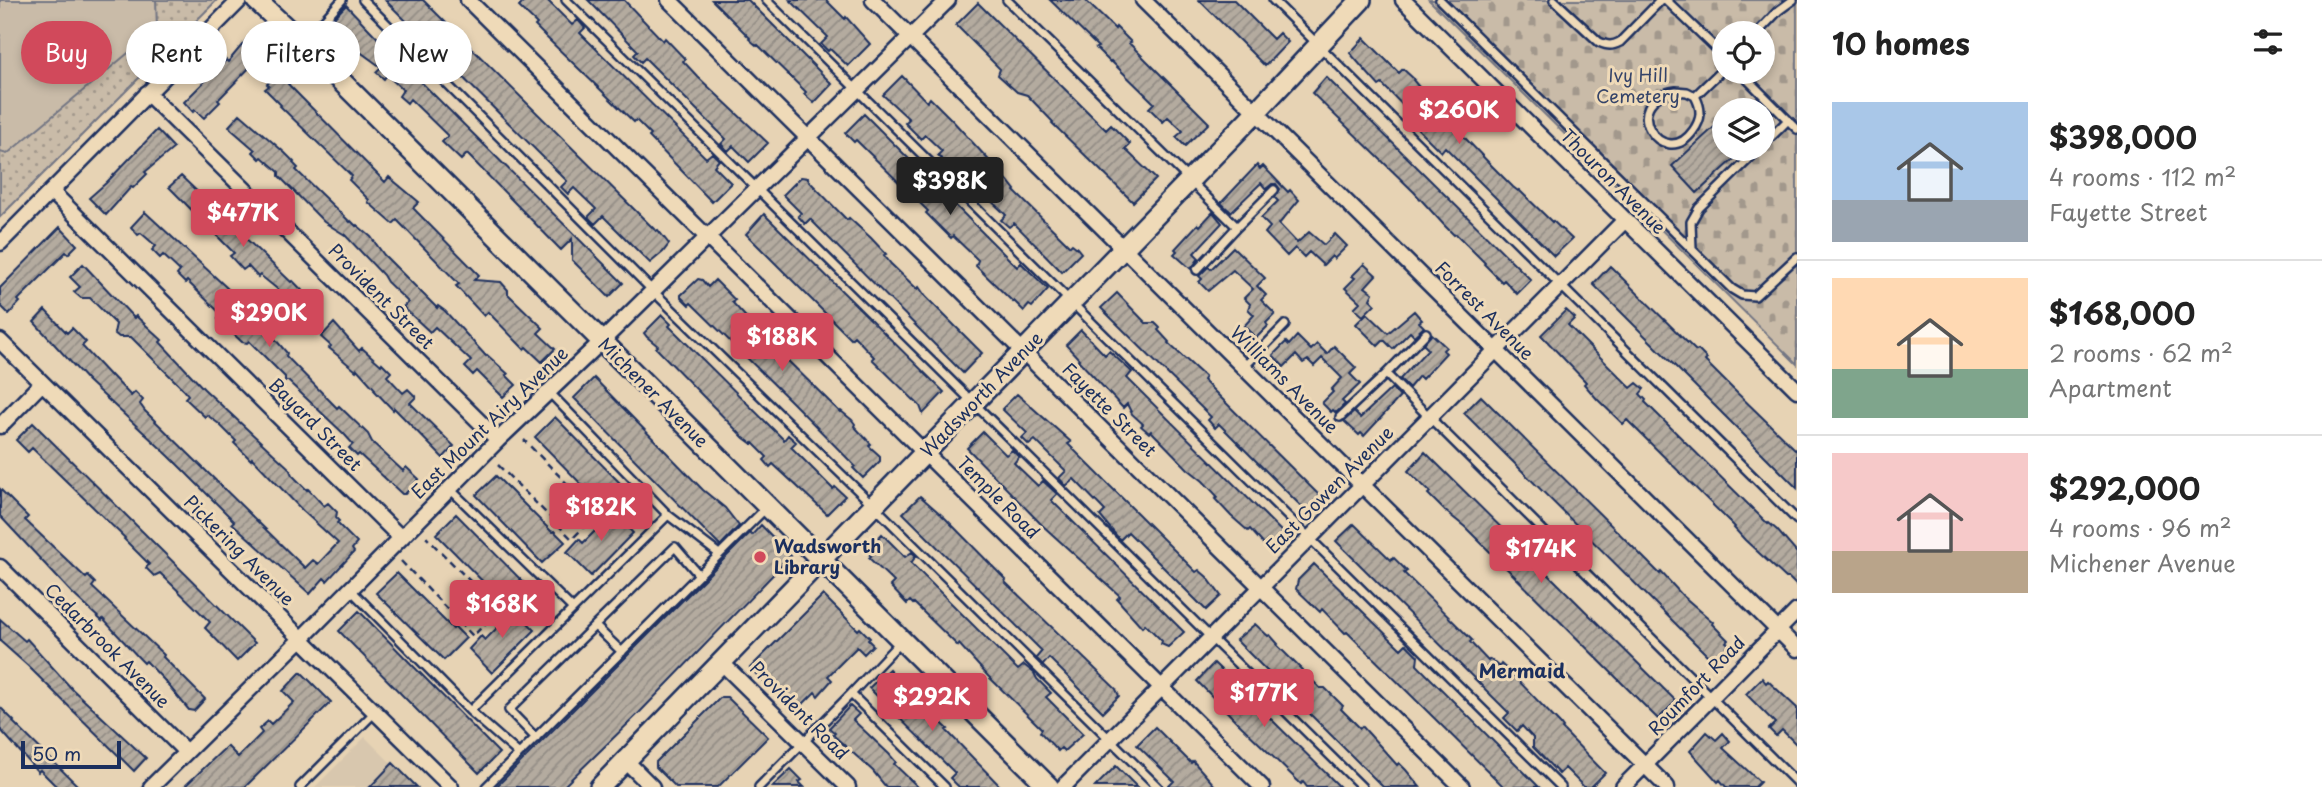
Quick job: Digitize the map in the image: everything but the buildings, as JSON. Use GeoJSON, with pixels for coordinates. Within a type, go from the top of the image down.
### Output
{"type":"FeatureCollection","features":[{"type":"Feature","properties":{"kind":"street"},"geometry":{"type":"LineString","coordinates":[[0,243],[240,0]]}},
{"type":"Feature","properties":{"kind":"street","name":"Michener Avenue"},"geometry":{"type":"LineString","coordinates":[[256,0],[279,21]]}},
{"type":"Feature","properties":{"kind":"street","name":"Temple Road"},"geometry":{"type":"LineString","coordinates":[[468,0],[1262,787]]}},
{"type":"Feature","properties":{"kind":"street","name":"Fayette Street"},"geometry":{"type":"LineString","coordinates":[[669,0],[1462,787]]}},
{"type":"Feature","properties":{"kind":"street","name":"Williams Avenue"},"geometry":{"type":"LineString","coordinates":[[873,0],[1667,787]]}},
{"type":"Feature","properties":{"kind":"street","name":"East Mount Airy Avenue"},"geometry":{"type":"LineString","coordinates":[[151,787],[498,440],[948,0]]}},
{"type":"Feature","properties":{"kind":"street","name":"Forrest Avenue"},"geometry":{"type":"LineString","coordinates":[[1143,0],[1797,649]]}},
{"type":"Feature","properties":{"kind":"street","name":"Wadsworth Avenue"},"geometry":{"type":"LineString","coordinates":[[603,786],[1256,112],[1361,0]]}},
{"type":"Feature","properties":{"kind":"street","name":"Thouron Avenue"},"geometry":{"type":"LineString","coordinates":[[1403,0],[1797,390]]}},
{"type":"Feature","properties":{"kind":"street","name":"Michener Avenue"},"geometry":{"type":"LineString","coordinates":[[344,84],[1049,787]]}},
{"type":"Feature","properties":{"kind":"street","name":"Provident Street"},"geometry":{"type":"LineString","coordinates":[[147,93],[498,440]]}},
{"type":"Feature","properties":{"kind":"street","name":"Bayard Street"},"geometry":{"type":"LineString","coordinates":[[52,191],[401,538]]}},
{"type":"Feature","properties":{"kind":"street","name":"East Gowen Avenue"},"geometry":{"type":"LineString","coordinates":[[1062,787],[1625,220]]}},
{"type":"Feature","properties":{"kind":"street","name":"Pickering Avenue"},"geometry":{"type":"LineString","coordinates":[[0,341],[451,787]]}},
{"type":"Feature","properties":{"kind":"street"},"geometry":{"type":"LineString","coordinates":[[0,426],[42,383]]}},
{"type":"Feature","properties":{"kind":"street","name":"Cedarbrook Avenue"},"geometry":{"type":"LineString","coordinates":[[0,567],[186,752]]}},
{"type":"Feature","properties":{"kind":"street","name":"Roumfort Road"},"geometry":{"type":"LineString","coordinates":[[1623,787],[1797,611]]}},
{"type":"Feature","properties":{"kind":"street","name":"Provident Road"},"geometry":{"type":"LineString","coordinates":[[722,663],[848,787]]}},
{"type":"Feature","properties":{"kind":"street"},"geometry":{"type":"LineString","coordinates":[[626,761],[652,787]]}},
{"type":"Feature","properties":{"kind":"lane"},"geometry":{"type":"LineString","coordinates":[[323,21],[342,0]]}},
{"type":"Feature","properties":{"kind":"lane"},"geometry":{"type":"LineString","coordinates":[[363,0],[653,291],[1158,787]]}},
{"type":"Feature","properties":{"kind":"lane"},"geometry":{"type":"LineString","coordinates":[[566,0],[1362,787]]}},
{"type":"Feature","properties":{"kind":"lane"},"geometry":{"type":"LineString","coordinates":[[766,0],[1561,787]]}},
{"type":"Feature","properties":{"kind":"lane"},"geometry":{"type":"LineString","coordinates":[[1007,0],[1237,228]]}},
{"type":"Feature","properties":{"kind":"lane"},"geometry":{"type":"LineString","coordinates":[[1273,0],[1797,520]]}},
{"type":"Feature","properties":{"kind":"lane"},"geometry":{"type":"LineString","coordinates":[[1440,0],[1732,289],[1742,295],[1755,296],[1797,257]]}},
{"type":"Feature","properties":{"kind":"lane"},"geometry":{"type":"LineString","coordinates":[[1554,0],[1606,46],[1620,42],[1664,0],[1712,45]]}},
{"type":"Feature","properties":{"kind":"lane"},"geometry":{"type":"LineString","coordinates":[[1769,21],[1793,0]]}},
{"type":"Feature","properties":{"kind":"lane"},"geometry":{"type":"LineString","coordinates":[[1695,96],[1712,80]]}},
{"type":"Feature","properties":{"kind":"lane"},"geometry":{"type":"LineString","coordinates":[[1752,84],[1797,130]]}},
{"type":"Feature","properties":{"kind":"lane"},"geometry":{"type":"LineString","coordinates":[[1676,91],[1695,96],[1701,112],[1699,122],[1688,138],[1672,144],[1656,138],[1647,124],[1649,107],[1654,100],[1668,92],[1676,91]]}},
{"type":"Feature","properties":{"kind":"lane"},"geometry":{"type":"LineString","coordinates":[[1775,133],[1788,120]]}},
{"type":"Feature","properties":{"kind":"lane"},"geometry":{"type":"LineString","coordinates":[[1692,249],[1691,222],[1699,208],[1747,161]]}},
{"type":"Feature","properties":{"kind":"lane"},"geometry":{"type":"LineString","coordinates":[[1197,270],[1274,190]]}},
{"type":"Feature","properties":{"kind":"lane"},"geometry":{"type":"LineString","coordinates":[[1244,367],[1285,325]]}},
{"type":"Feature","properties":{"kind":"lane"},"geometry":{"type":"LineString","coordinates":[[1340,417],[1426,333]]}},
{"type":"Feature","properties":{"kind":"lane"},"geometry":{"type":"LineString","coordinates":[[1386,374],[1797,783]]}},
{"type":"Feature","properties":{"kind":"lane"},"geometry":{"type":"LineString","coordinates":[[549,392],[668,515],[719,554]]}},
{"type":"Feature","properties":{"kind":"lane"},"geometry":{"type":"LineString","coordinates":[[450,489],[573,609]]}},
{"type":"Feature","properties":{"kind":"lane"},"geometry":{"type":"LineString","coordinates":[[486,787],[768,506]]}},
{"type":"Feature","properties":{"kind":"lane"},"geometry":{"type":"LineString","coordinates":[[471,711],[668,515]]}},
{"type":"Feature","properties":{"kind":"lane"},"geometry":{"type":"LineString","coordinates":[[536,738],[509,710],[675,547],[699,575]]}},
{"type":"Feature","properties":{"kind":"lane"},"geometry":{"type":"LineString","coordinates":[[350,589],[471,711],[519,754]]}},
{"type":"Feature","properties":{"kind":"lane"},"geometry":{"type":"LineString","coordinates":[[595,626],[622,652]]}},
{"type":"Feature","properties":{"kind":"lane"},"geometry":{"type":"LineString","coordinates":[[759,787],[902,640]]}},
{"type":"Feature","properties":{"kind":"lane"},"geometry":{"type":"LineString","coordinates":[[850,694],[945,787]]}},
{"type":"Feature","properties":{"kind":"lane"},"geometry":{"type":"LineString","coordinates":[[300,787],[376,711]]}},
{"type":"Feature","properties":{"kind":"path"},"geometry":{"type":"LineString","coordinates":[[498,465],[572,539],[597,514],[524,440]]}},
{"type":"Feature","properties":{"kind":"path"},"geometry":{"type":"LineString","coordinates":[[401,562],[473,636],[499,610],[426,537]]}},
{"type":"Feature","properties":{"kind":"shaded area"},"geometry":{"type":"Polygon","coordinates":[[[365,737],[415,787],[315,787],[365,737]]]}},
{"type":"Feature","properties":{"kind":"green space"},"geometry":{"type":"Polygon","coordinates":[[[0,0],[217,0],[196,21],[126,21],[126,84],[133,84],[0,217],[0,0]]]}},
{"type":"Feature","properties":{"kind":"green space"},"geometry":{"type":"Polygon","coordinates":[[[0,0],[156,0],[157,21],[126,21],[126,55],[112,66],[112,21],[21,21],[21,84],[91,84],[7,154],[0,152],[0,0]]]}},
{"type":"Feature","properties":{"kind":"green space","name":"Ivy Hill Cemetery"},"geometry":{"type":"Polygon","coordinates":[[[1429,0],[1797,0],[1797,364],[1429,0]]]}},
{"type":"Feature","properties":{"kind":"place","name":"Wadsworth Library"},"geometry":{"type":"Point","coordinates":[760,557]}},
{"type":"Feature","properties":{"kind":"district","name":"Mermaid"},"geometry":{"type":"Point","coordinates":[1522,671]}}]}
